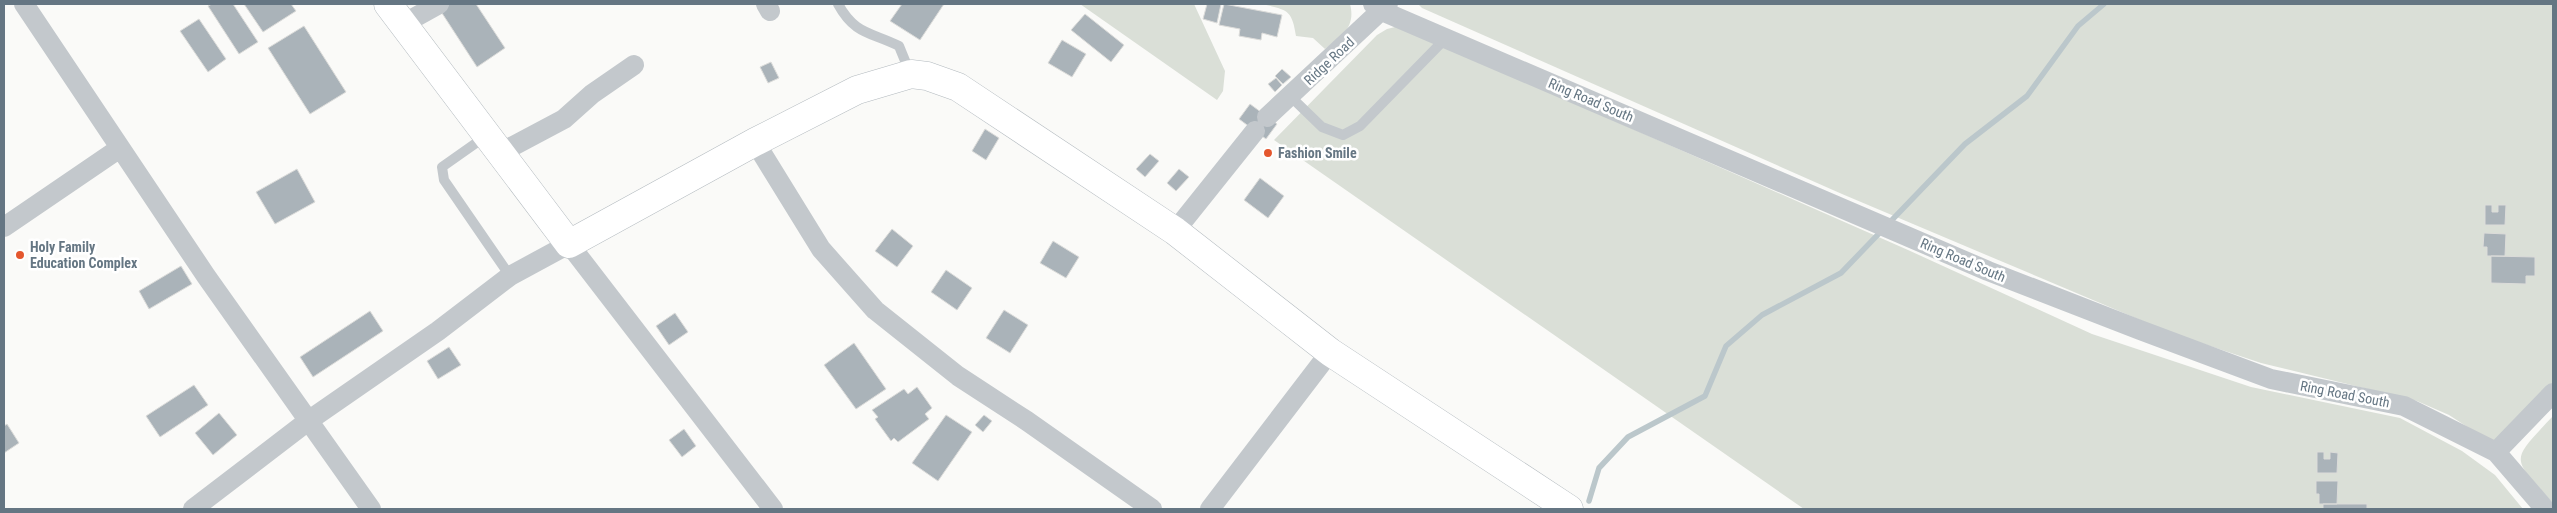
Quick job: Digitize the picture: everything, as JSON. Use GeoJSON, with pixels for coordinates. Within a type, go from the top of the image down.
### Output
{"type":"FeatureCollection","features":[{"type":"Feature","properties":{"kind":"street"},"geometry":{"type":"LineString","coordinates":[[24,4],[120,148],[371,509]]}},
{"type":"Feature","properties":{"kind":"street"},"geometry":{"type":"LineString","coordinates":[[439,4],[395,14],[493,145],[773,509]]}},
{"type":"Feature","properties":{"kind":"street","name":"Ring Road South"},"geometry":{"type":"LineString","coordinates":[[1381,6],[1446,38],[1722,155],[1988,271],[2271,379],[2404,406],[2496,452],[2545,509]]}},
{"type":"Feature","properties":{"kind":"street","name":"Ridge Road"},"geometry":{"type":"LineString","coordinates":[[1175,231],[1261,124],[1291,97],[1381,6]]}},
{"type":"Feature","properties":{"kind":"street"},"geometry":{"type":"LineString","coordinates":[[493,145],[564,118],[585,100],[634,65]]}},
{"type":"Feature","properties":{"kind":"street"},"geometry":{"type":"LineString","coordinates":[[193,509],[308,421],[438,331],[510,276],[755,142],[857,90],[911,74],[927,76],[958,87],[1175,231],[1330,352],[1569,509]]}},
{"type":"Feature","properties":{"kind":"street"},"geometry":{"type":"LineString","coordinates":[[755,142],[821,248],[875,310],[958,376],[1027,421],[1152,509]]}},
{"type":"Feature","properties":{"kind":"street"},"geometry":{"type":"LineString","coordinates":[[4,227],[120,148]]}},
{"type":"Feature","properties":{"kind":"street"},"geometry":{"type":"LineString","coordinates":[[1210,509],[1330,352]]}},
{"type":"Feature","properties":{"kind":"street"},"geometry":{"type":"LineString","coordinates":[[2496,452],[2553,393]]}},
{"type":"Feature","properties":{"kind":"lane"},"geometry":{"type":"LineString","coordinates":[[838,4],[846,18],[859,30],[899,46],[911,74]]}},
{"type":"Feature","properties":{"kind":"lane"},"geometry":{"type":"LineString","coordinates":[[1291,97],[1322,127],[1343,135],[1360,126],[1446,38]]}},
{"type":"Feature","properties":{"kind":"lane"},"geometry":{"type":"LineString","coordinates":[[493,145],[442,167],[444,180],[510,276]]}},
{"type":"Feature","properties":{"kind":"shaded area"},"geometry":{"type":"Polygon","coordinates":[[[1080,4],[1194,4],[1225,71],[1223,91],[1217,100],[1080,4]]]}},
{"type":"Feature","properties":{"kind":"shaded area"},"geometry":{"type":"Polygon","coordinates":[[[1262,4],[1350,4],[1351,19],[1342,35],[1325,49],[1313,38],[1296,36],[1293,20],[1287,12],[1262,4]]]}},
{"type":"Feature","properties":{"kind":"shaded area"},"geometry":{"type":"Polygon","coordinates":[[[1418,4],[2553,4],[2553,387],[2496,440],[2489,441],[2449,415],[2417,401],[2261,363],[2171,333],[1842,194],[1422,8],[1418,4]]]}},
{"type":"Feature","properties":{"kind":"shaded area"},"geometry":{"type":"Polygon","coordinates":[[[1399,26],[1908,250],[2092,334],[2251,387],[2400,418],[2462,451],[2495,475],[2523,509],[1804,509],[1274,140],[1377,35],[1387,29],[1399,26]]]}},
{"type":"Feature","properties":{"kind":"shaded area"},"geometry":{"type":"Polygon","coordinates":[[[2553,416],[2553,503],[2529,476],[2521,460],[2523,452],[2529,443],[2553,416]]]}},
{"type":"Feature","properties":{"kind":"building"},"geometry":{"type":"Polygon","coordinates":[[[212,4],[233,4],[258,42],[239,54],[208,6],[212,4]]]}},
{"type":"Feature","properties":{"kind":"building"},"geometry":{"type":"Polygon","coordinates":[[[244,4],[291,4],[296,11],[263,32],[244,4]]]}},
{"type":"Feature","properties":{"kind":"building"},"geometry":{"type":"Polygon","coordinates":[[[450,4],[476,4],[505,48],[477,67],[440,10],[450,4]]]}},
{"type":"Feature","properties":{"kind":"building"},"geometry":{"type":"Polygon","coordinates":[[[902,4],[944,4],[920,40],[890,21],[902,4]]]}},
{"type":"Feature","properties":{"kind":"building"},"geometry":{"type":"Polygon","coordinates":[[[1207,4],[1221,4],[1217,23],[1203,19],[1207,4]]]}},
{"type":"Feature","properties":{"kind":"building"},"geometry":{"type":"Polygon","coordinates":[[[1224,4],[1282,15],[1277,37],[1262,33],[1261,40],[1239,36],[1240,29],[1219,25],[1224,4]]]}},
{"type":"Feature","properties":{"kind":"building"},"geometry":{"type":"Polygon","coordinates":[[[1085,14],[1124,45],[1111,62],[1071,30],[1085,14]]]}},
{"type":"Feature","properties":{"kind":"building"},"geometry":{"type":"Polygon","coordinates":[[[199,19],[226,59],[208,72],[180,31],[199,19]]]}},
{"type":"Feature","properties":{"kind":"building"},"geometry":{"type":"Polygon","coordinates":[[[304,26],[346,92],[310,114],[268,48],[304,26]]]}},
{"type":"Feature","properties":{"kind":"building"},"geometry":{"type":"Polygon","coordinates":[[[1062,40],[1086,54],[1072,77],[1048,63],[1062,40]]]}},
{"type":"Feature","properties":{"kind":"building"},"geometry":{"type":"Polygon","coordinates":[[[771,62],[779,78],[768,83],[760,67],[771,62]]]}},
{"type":"Feature","properties":{"kind":"building"},"geometry":{"type":"Polygon","coordinates":[[[1282,69],[1291,77],[1283,84],[1275,76],[1282,69]]]}},
{"type":"Feature","properties":{"kind":"building"},"geometry":{"type":"Polygon","coordinates":[[[1276,78],[1282,85],[1275,92],[1268,84],[1276,78]]]}},
{"type":"Feature","properties":{"kind":"building"},"geometry":{"type":"Polygon","coordinates":[[[1250,104],[1277,124],[1266,139],[1239,119],[1250,104]]]}},
{"type":"Feature","properties":{"kind":"building"},"geometry":{"type":"Polygon","coordinates":[[[985,129],[999,138],[986,160],[972,151],[985,129]]]}},
{"type":"Feature","properties":{"kind":"building"},"geometry":{"type":"Polygon","coordinates":[[[1150,154],[1159,161],[1145,177],[1136,169],[1150,154]]]}},
{"type":"Feature","properties":{"kind":"building"},"geometry":{"type":"Polygon","coordinates":[[[297,169],[315,202],[275,224],[256,192],[297,169]]]}},
{"type":"Feature","properties":{"kind":"building"},"geometry":{"type":"Polygon","coordinates":[[[1179,169],[1189,177],[1176,191],[1167,183],[1179,169]]]}},
{"type":"Feature","properties":{"kind":"building"},"geometry":{"type":"Polygon","coordinates":[[[1260,178],[1284,196],[1268,218],[1244,200],[1260,178]]]}},
{"type":"Feature","properties":{"kind":"building"},"geometry":{"type":"Polygon","coordinates":[[[2485,205],[2492,205],[2492,212],[2498,212],[2498,205],[2506,205],[2505,225],[2485,225],[2485,205]]]}},
{"type":"Feature","properties":{"kind":"building"},"geometry":{"type":"Polygon","coordinates":[[[892,229],[913,246],[897,267],[875,251],[892,229]]]}},
{"type":"Feature","properties":{"kind":"building"},"geometry":{"type":"Polygon","coordinates":[[[2484,233],[2506,234],[2505,256],[2487,256],[2487,247],[2483,247],[2484,233]]]}},
{"type":"Feature","properties":{"kind":"building"},"geometry":{"type":"Polygon","coordinates":[[[1053,241],[1079,257],[1066,278],[1040,263],[1053,241]]]}},
{"type":"Feature","properties":{"kind":"building"},"geometry":{"type":"Polygon","coordinates":[[[2491,256],[2535,257],[2535,276],[2526,276],[2526,284],[2491,283],[2491,256]]]}},
{"type":"Feature","properties":{"kind":"building"},"geometry":{"type":"Polygon","coordinates":[[[181,266],[192,284],[149,309],[139,291],[181,266]]]}},
{"type":"Feature","properties":{"kind":"building"},"geometry":{"type":"Polygon","coordinates":[[[946,270],[972,288],[957,310],[931,292],[946,270]]]}},
{"type":"Feature","properties":{"kind":"building"},"geometry":{"type":"Polygon","coordinates":[[[1004,310],[1028,325],[1010,353],[986,338],[1004,310]]]}},
{"type":"Feature","properties":{"kind":"building"},"geometry":{"type":"Polygon","coordinates":[[[370,311],[383,331],[313,377],[300,357],[370,311]]]}},
{"type":"Feature","properties":{"kind":"building"},"geometry":{"type":"Polygon","coordinates":[[[675,313],[688,332],[669,345],[656,326],[675,313]]]}},
{"type":"Feature","properties":{"kind":"building"},"geometry":{"type":"Polygon","coordinates":[[[854,343],[886,389],[856,409],[824,365],[854,343]]]}},
{"type":"Feature","properties":{"kind":"building"},"geometry":{"type":"Polygon","coordinates":[[[449,347],[461,365],[438,379],[427,361],[449,347]]]}},
{"type":"Feature","properties":{"kind":"building"},"geometry":{"type":"Polygon","coordinates":[[[194,385],[208,405],[160,437],[146,416],[194,385]]]}},
{"type":"Feature","properties":{"kind":"building"},"geometry":{"type":"Polygon","coordinates":[[[917,387],[932,408],[925,414],[929,419],[898,442],[894,438],[891,441],[875,419],[878,417],[872,410],[904,389],[908,394],[917,387]]]}},
{"type":"Feature","properties":{"kind":"building"},"geometry":{"type":"Polygon","coordinates":[[[219,413],[237,435],[213,455],[195,433],[219,413]]]}},
{"type":"Feature","properties":{"kind":"building"},"geometry":{"type":"Polygon","coordinates":[[[946,415],[972,432],[938,481],[912,463],[946,415]]]}},
{"type":"Feature","properties":{"kind":"building"},"geometry":{"type":"Polygon","coordinates":[[[984,415],[992,421],[983,432],[975,425],[984,415]]]}},
{"type":"Feature","properties":{"kind":"building"},"geometry":{"type":"Polygon","coordinates":[[[7,424],[19,443],[4,453],[4,426],[7,424]]]}},
{"type":"Feature","properties":{"kind":"building"},"geometry":{"type":"Polygon","coordinates":[[[684,429],[696,446],[682,457],[669,440],[684,429]]]}},
{"type":"Feature","properties":{"kind":"building"},"geometry":{"type":"Polygon","coordinates":[[[2317,452],[2324,452],[2324,459],[2330,459],[2330,452],[2338,453],[2337,473],[2317,473],[2317,452]]]}},
{"type":"Feature","properties":{"kind":"building"},"geometry":{"type":"Polygon","coordinates":[[[2316,481],[2338,481],[2337,504],[2319,504],[2319,494],[2316,494],[2316,481]]]}},
{"type":"Feature","properties":{"kind":"building"},"geometry":{"type":"Polygon","coordinates":[[[2323,504],[2367,504],[2367,509],[2323,509],[2323,504]]]}},
{"type":"Feature","properties":{"kind":"waterway"},"geometry":{"type":"LineString","coordinates":[[1589,501],[1599,468],[1628,437],[1705,396],[1726,346],[1762,315],[1841,273],[1965,144],[2027,96],[2078,26],[2104,4]]}},
{"type":"Feature","properties":{"kind":"place","name":"Fashion Smile"},"geometry":{"type":"Point","coordinates":[1268,153]}},
{"type":"Feature","properties":{"kind":"place","name":"Holy Family Education Complex"},"geometry":{"type":"Point","coordinates":[20,255]}}]}
